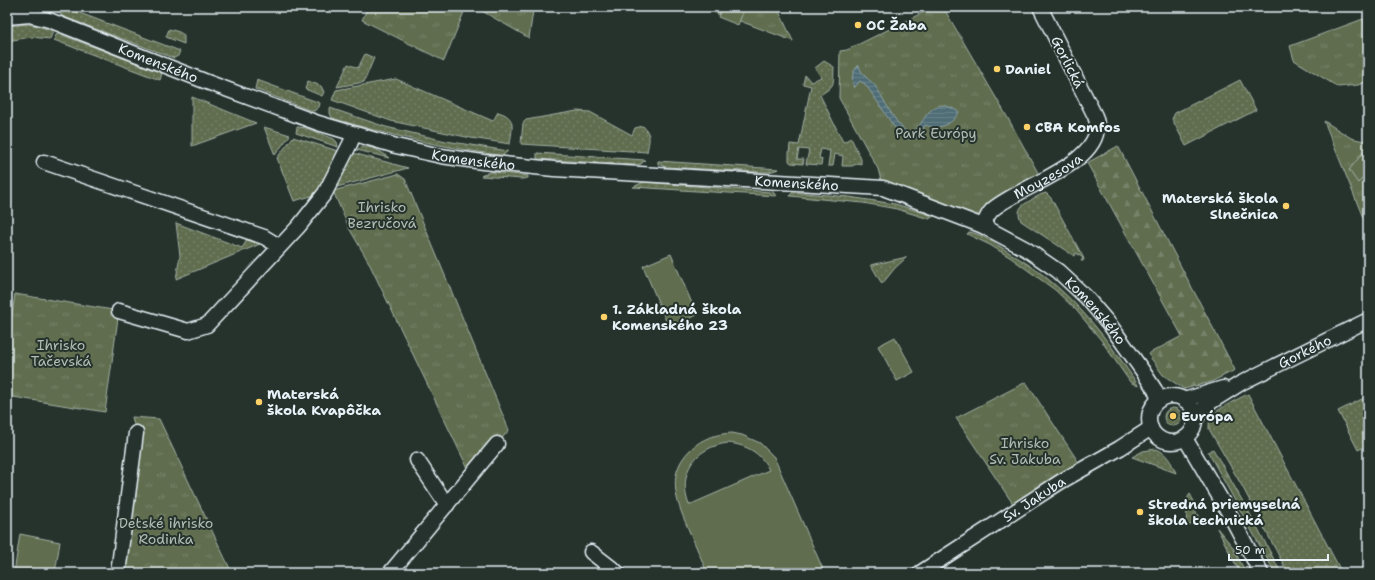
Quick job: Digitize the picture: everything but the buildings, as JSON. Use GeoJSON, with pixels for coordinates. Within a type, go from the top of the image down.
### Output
{"type":"FeatureCollection","features":[{"type":"Feature","properties":{"kind":"street","name":"Gorlická"},"geometry":{"type":"LineString","coordinates":[[1040,7],[1095,116]]}},
{"type":"Feature","properties":{"kind":"street","name":"Komenského"},"geometry":{"type":"LineString","coordinates":[[7,17],[26,11],[318,123],[396,146],[441,156],[515,166],[883,188],[982,226],[1015,243],[1058,271],[1086,297],[1110,325],[1132,354],[1155,390],[1159,400]]}},
{"type":"Feature","properties":{"kind":"street","name":"Moyzesova"},"geometry":{"type":"LineString","coordinates":[[982,226],[990,211],[1008,198],[1068,167],[1088,148],[1096,136],[1098,125],[1095,116]]}},
{"type":"Feature","properties":{"kind":"street"},"geometry":{"type":"LineString","coordinates":[[119,311],[188,331],[207,325],[302,223],[325,193],[354,134]]}},
{"type":"Feature","properties":{"kind":"street"},"geometry":{"type":"LineString","coordinates":[[44,162],[264,237],[279,246]]}},
{"type":"Feature","properties":{"kind":"street","name":"Gorkého"},"geometry":{"type":"LineString","coordinates":[[1194,420],[1206,405],[1241,383],[1368,320]]}},
{"type":"Feature","properties":{"kind":"street","name":"Gorkého"},"geometry":{"type":"LineString","coordinates":[[1184,400],[1241,383]]}},
{"type":"Feature","properties":{"kind":"street"},"geometry":{"type":"LineString","coordinates":[[1171,396],[1184,400],[1190,405],[1194,412],[1193,428],[1185,438],[1175,442],[1160,439],[1151,428],[1149,416],[1151,410],[1159,400],[1171,396]]}},
{"type":"Feature","properties":{"kind":"street","name":"Sv. Jakuba"},"geometry":{"type":"LineString","coordinates":[[920,573],[1060,482],[1120,448],[1151,428]]}},
{"type":"Feature","properties":{"kind":"street"},"geometry":{"type":"LineString","coordinates":[[118,573],[136,433]]}},
{"type":"Feature","properties":{"kind":"street"},"geometry":{"type":"LineString","coordinates":[[1185,438],[1229,513],[1261,573]]}},
{"type":"Feature","properties":{"kind":"street"},"geometry":{"type":"LineString","coordinates":[[390,573],[497,444]]}},
{"type":"Feature","properties":{"kind":"street"},"geometry":{"type":"LineString","coordinates":[[417,460],[447,505]]}},
{"type":"Feature","properties":{"kind":"street"},"geometry":{"type":"LineString","coordinates":[[591,552],[618,573]]}},
{"type":"Feature","properties":{"kind":"green space"},"geometry":{"type":"Polygon","coordinates":[[[58,7],[64,7],[180,51],[178,56],[174,58],[62,16],[58,10],[58,7]]]}},
{"type":"Feature","properties":{"kind":"green space"},"geometry":{"type":"Polygon","coordinates":[[[368,7],[466,7],[444,61],[362,20],[368,7]]]}},
{"type":"Feature","properties":{"kind":"green space"},"geometry":{"type":"Polygon","coordinates":[[[475,7],[532,7],[533,11],[529,38],[475,7]]]}},
{"type":"Feature","properties":{"kind":"green space"},"geometry":{"type":"Polygon","coordinates":[[[707,7],[777,7],[793,41],[740,21],[719,15],[707,7]]]}},
{"type":"Feature","properties":{"kind":"green space"},"geometry":{"type":"Polygon","coordinates":[[[722,7],[745,7],[738,25],[718,17],[722,7]]]}},
{"type":"Feature","properties":{"kind":"green space","name":"Park Európy"},"geometry":{"type":"Polygon","coordinates":[[[934,7],[943,7],[1042,180],[983,226],[883,188],[878,169],[839,98],[840,51],[847,50],[934,7]]]}},
{"type":"Feature","properties":{"kind":"green space"},"geometry":{"type":"Polygon","coordinates":[[[1363,19],[1368,30],[1368,81],[1358,85],[1338,87],[1294,60],[1290,46],[1363,19]]]}},
{"type":"Feature","properties":{"kind":"green space"},"geometry":{"type":"Polygon","coordinates":[[[28,24],[53,31],[50,39],[31,37],[7,41],[7,26],[28,24]]]}},
{"type":"Feature","properties":{"kind":"green space"},"geometry":{"type":"Polygon","coordinates":[[[169,29],[184,35],[184,44],[166,37],[169,29]]]}},
{"type":"Feature","properties":{"kind":"green space"},"geometry":{"type":"Polygon","coordinates":[[[57,33],[162,73],[160,80],[54,40],[57,33]]]}},
{"type":"Feature","properties":{"kind":"green space"},"geometry":{"type":"Polygon","coordinates":[[[365,54],[374,58],[364,82],[337,87],[348,64],[358,68],[365,54]]]}},
{"type":"Feature","properties":{"kind":"green space"},"geometry":{"type":"Polygon","coordinates":[[[824,61],[834,67],[833,84],[829,89],[820,95],[843,142],[851,138],[861,159],[861,164],[859,163],[852,166],[842,166],[843,156],[835,154],[833,166],[828,166],[830,151],[821,149],[819,158],[822,159],[821,165],[806,164],[809,150],[799,149],[797,159],[804,159],[803,164],[791,163],[789,161],[790,144],[799,145],[811,86],[803,84],[805,75],[811,82],[821,77],[815,68],[824,61]]]}},
{"type":"Feature","properties":{"kind":"green space"},"geometry":{"type":"Polygon","coordinates":[[[396,79],[493,121],[498,112],[504,114],[511,120],[512,124],[510,144],[471,138],[391,121],[332,100],[336,90],[396,79]]]}},
{"type":"Feature","properties":{"kind":"green space"},"geometry":{"type":"Polygon","coordinates":[[[257,80],[320,103],[319,107],[314,111],[309,110],[255,89],[257,80]]]}},
{"type":"Feature","properties":{"kind":"green space"},"geometry":{"type":"Polygon","coordinates":[[[1240,80],[1256,110],[1186,146],[1172,119],[1175,113],[1240,80]]]}},
{"type":"Feature","properties":{"kind":"green space"},"geometry":{"type":"Polygon","coordinates":[[[308,81],[321,86],[324,92],[322,96],[305,89],[308,81]]]}},
{"type":"Feature","properties":{"kind":"green space"},"geometry":{"type":"Polygon","coordinates":[[[192,97],[256,123],[192,146],[192,97]]]}},
{"type":"Feature","properties":{"kind":"green space"},"geometry":{"type":"Polygon","coordinates":[[[330,108],[386,127],[446,141],[508,151],[503,155],[498,155],[394,135],[332,118],[330,108]]]}},
{"type":"Feature","properties":{"kind":"green space"},"geometry":{"type":"Polygon","coordinates":[[[577,111],[590,112],[632,135],[635,128],[643,126],[649,135],[647,152],[521,144],[523,123],[526,120],[577,111]]]}},
{"type":"Feature","properties":{"kind":"green space"},"geometry":{"type":"Polygon","coordinates":[[[1324,121],[1351,138],[1368,142],[1368,220],[1364,220],[1324,121]]]}},
{"type":"Feature","properties":{"kind":"green space"},"geometry":{"type":"Polygon","coordinates":[[[264,127],[290,135],[275,155],[264,127]]]}},
{"type":"Feature","properties":{"kind":"green space"},"geometry":{"type":"Polygon","coordinates":[[[297,127],[306,128],[334,139],[337,142],[338,147],[296,133],[297,127]]]}},
{"type":"Feature","properties":{"kind":"green space"},"geometry":{"type":"Polygon","coordinates":[[[293,137],[338,151],[338,156],[318,194],[294,201],[277,158],[293,137]]]}},
{"type":"Feature","properties":{"kind":"green space"},"geometry":{"type":"Polygon","coordinates":[[[1118,146],[1235,370],[1211,382],[1184,389],[1163,375],[1148,354],[1182,336],[1087,163],[1118,146]]]}},
{"type":"Feature","properties":{"kind":"green space"},"geometry":{"type":"Polygon","coordinates":[[[1368,146],[1368,172],[1358,183],[1349,170],[1368,146]]]}},
{"type":"Feature","properties":{"kind":"green space"},"geometry":{"type":"Polygon","coordinates":[[[361,147],[369,147],[383,153],[389,158],[357,150],[361,147]]]}},
{"type":"Feature","properties":{"kind":"green space"},"geometry":{"type":"Polygon","coordinates":[[[353,153],[408,168],[333,188],[353,153]]]}},
{"type":"Feature","properties":{"kind":"green space"},"geometry":{"type":"Polygon","coordinates":[[[537,153],[645,160],[641,164],[636,165],[537,159],[537,153]]]}},
{"type":"Feature","properties":{"kind":"green space"},"geometry":{"type":"Polygon","coordinates":[[[658,161],[779,169],[769,172],[761,172],[666,167],[658,164],[658,161]]]}},
{"type":"Feature","properties":{"kind":"green space"},"geometry":{"type":"Polygon","coordinates":[[[489,172],[528,176],[528,178],[522,179],[481,176],[489,172]]]}},
{"type":"Feature","properties":{"kind":"green space","name":"Ihrisko Bezručová"},"geometry":{"type":"Polygon","coordinates":[[[398,174],[405,179],[509,430],[471,475],[368,261],[349,228],[333,191],[398,174]]]}},
{"type":"Feature","properties":{"kind":"green space"},"geometry":{"type":"Polygon","coordinates":[[[644,182],[770,192],[774,193],[776,196],[633,187],[644,182]]]}},
{"type":"Feature","properties":{"kind":"green space"},"geometry":{"type":"Polygon","coordinates":[[[793,192],[849,197],[895,204],[934,216],[929,219],[897,209],[863,203],[790,196],[793,192]]]}},
{"type":"Feature","properties":{"kind":"green space"},"geometry":{"type":"Polygon","coordinates":[[[1046,193],[1051,198],[1082,255],[1084,259],[1083,261],[1081,261],[1083,258],[1076,253],[1074,256],[1021,221],[1019,214],[1020,208],[1027,202],[1046,193]]]}},
{"type":"Feature","properties":{"kind":"green space"},"geometry":{"type":"Polygon","coordinates":[[[176,223],[242,248],[247,240],[253,240],[260,244],[176,279],[180,256],[176,223]]]}},
{"type":"Feature","properties":{"kind":"green space"},"geometry":{"type":"Polygon","coordinates":[[[969,232],[994,242],[1043,275],[1057,287],[1095,326],[1138,386],[1130,382],[1101,340],[1076,310],[1055,290],[1011,258],[990,245],[967,234],[969,232]]]}},
{"type":"Feature","properties":{"kind":"green space"},"geometry":{"type":"Polygon","coordinates":[[[671,254],[697,315],[669,328],[643,266],[671,254]]]}},
{"type":"Feature","properties":{"kind":"green space"},"geometry":{"type":"Polygon","coordinates":[[[907,257],[895,268],[882,284],[871,265],[907,257]]]}},
{"type":"Feature","properties":{"kind":"green space","name":"Ihrisko Tačevská"},"geometry":{"type":"Polygon","coordinates":[[[15,294],[119,311],[105,412],[7,396],[7,349],[15,294]]]}},
{"type":"Feature","properties":{"kind":"green space"},"geometry":{"type":"Polygon","coordinates":[[[895,337],[914,372],[897,381],[878,346],[895,337]]]}},
{"type":"Feature","properties":{"kind":"green space","name":"Ihrisko Sv. Jakuba"},"geometry":{"type":"Polygon","coordinates":[[[1026,382],[1083,469],[1017,510],[956,418],[1026,382]]]}},
{"type":"Feature","properties":{"kind":"green space"},"geometry":{"type":"Polygon","coordinates":[[[1248,394],[1342,573],[1288,573],[1242,486],[1209,429],[1210,419],[1216,412],[1248,394]]]}},
{"type":"Feature","properties":{"kind":"green space"},"geometry":{"type":"Polygon","coordinates":[[[1368,396],[1368,445],[1358,450],[1338,411],[1368,396]]]}},
{"type":"Feature","properties":{"kind":"green space"},"geometry":{"type":"Polygon","coordinates":[[[1169,408],[1177,408],[1182,413],[1180,424],[1177,426],[1169,426],[1164,421],[1164,413],[1169,408]]]}},
{"type":"Feature","properties":{"kind":"green space","name":"Detské ihrisko Rodinka"},"geometry":{"type":"Polygon","coordinates":[[[132,417],[159,419],[232,573],[118,573],[136,433],[132,417]]]}},
{"type":"Feature","properties":{"kind":"green space"},"geometry":{"type":"Polygon","coordinates":[[[732,433],[742,435],[760,443],[774,457],[822,567],[823,573],[813,573],[812,571],[809,573],[707,573],[681,512],[675,480],[677,470],[682,460],[690,450],[699,442],[715,436],[732,433]],[[728,443],[716,446],[706,450],[698,456],[687,472],[685,482],[689,505],[769,470],[762,459],[753,451],[728,443]]]}},
{"type":"Feature","properties":{"kind":"green space"},"geometry":{"type":"Polygon","coordinates":[[[1156,449],[1160,450],[1166,455],[1176,473],[1132,457],[1143,451],[1156,449]]]}},
{"type":"Feature","properties":{"kind":"green space"},"geometry":{"type":"Polygon","coordinates":[[[1213,449],[1254,521],[1281,573],[1275,573],[1208,452],[1213,449]]]}},
{"type":"Feature","properties":{"kind":"green space"},"geometry":{"type":"Polygon","coordinates":[[[1190,494],[1198,509],[1195,511],[1200,519],[1187,526],[1188,497],[1190,494]]]}},
{"type":"Feature","properties":{"kind":"green space"},"geometry":{"type":"Polygon","coordinates":[[[1217,528],[1232,546],[1246,573],[1240,573],[1217,528]]]}},
{"type":"Feature","properties":{"kind":"green space"},"geometry":{"type":"Polygon","coordinates":[[[20,534],[60,542],[55,573],[14,573],[20,534]]]}},
{"type":"Feature","properties":{"kind":"water"},"geometry":{"type":"Polygon","coordinates":[[[859,65],[862,72],[876,87],[891,113],[901,127],[906,131],[910,132],[915,130],[933,108],[940,106],[948,107],[959,112],[949,123],[940,127],[925,125],[920,134],[914,139],[909,139],[903,136],[892,124],[865,84],[860,81],[854,88],[853,75],[859,65]]]}},
{"type":"Feature","properties":{"kind":"place","name":"OC Žaba"},"geometry":{"type":"Point","coordinates":[858,25]}},
{"type":"Feature","properties":{"kind":"place","name":"Daniel"},"geometry":{"type":"Point","coordinates":[997,69]}},
{"type":"Feature","properties":{"kind":"place","name":"CBA Komfos"},"geometry":{"type":"Point","coordinates":[1027,127]}},
{"type":"Feature","properties":{"kind":"place","name":"Materská škola Slnečnica"},"geometry":{"type":"Point","coordinates":[1286,206]}},
{"type":"Feature","properties":{"kind":"place","name":"1. Základná škola Komenského 23"},"geometry":{"type":"Point","coordinates":[604,317]}},
{"type":"Feature","properties":{"kind":"place","name":"Materská škola Kvapôčka"},"geometry":{"type":"Point","coordinates":[259,402]}},
{"type":"Feature","properties":{"kind":"place","name":"Európa"},"geometry":{"type":"Point","coordinates":[1173,416]}},
{"type":"Feature","properties":{"kind":"place","name":"Stredná priemyselná škola technická"},"geometry":{"type":"Point","coordinates":[1140,512]}}]}
